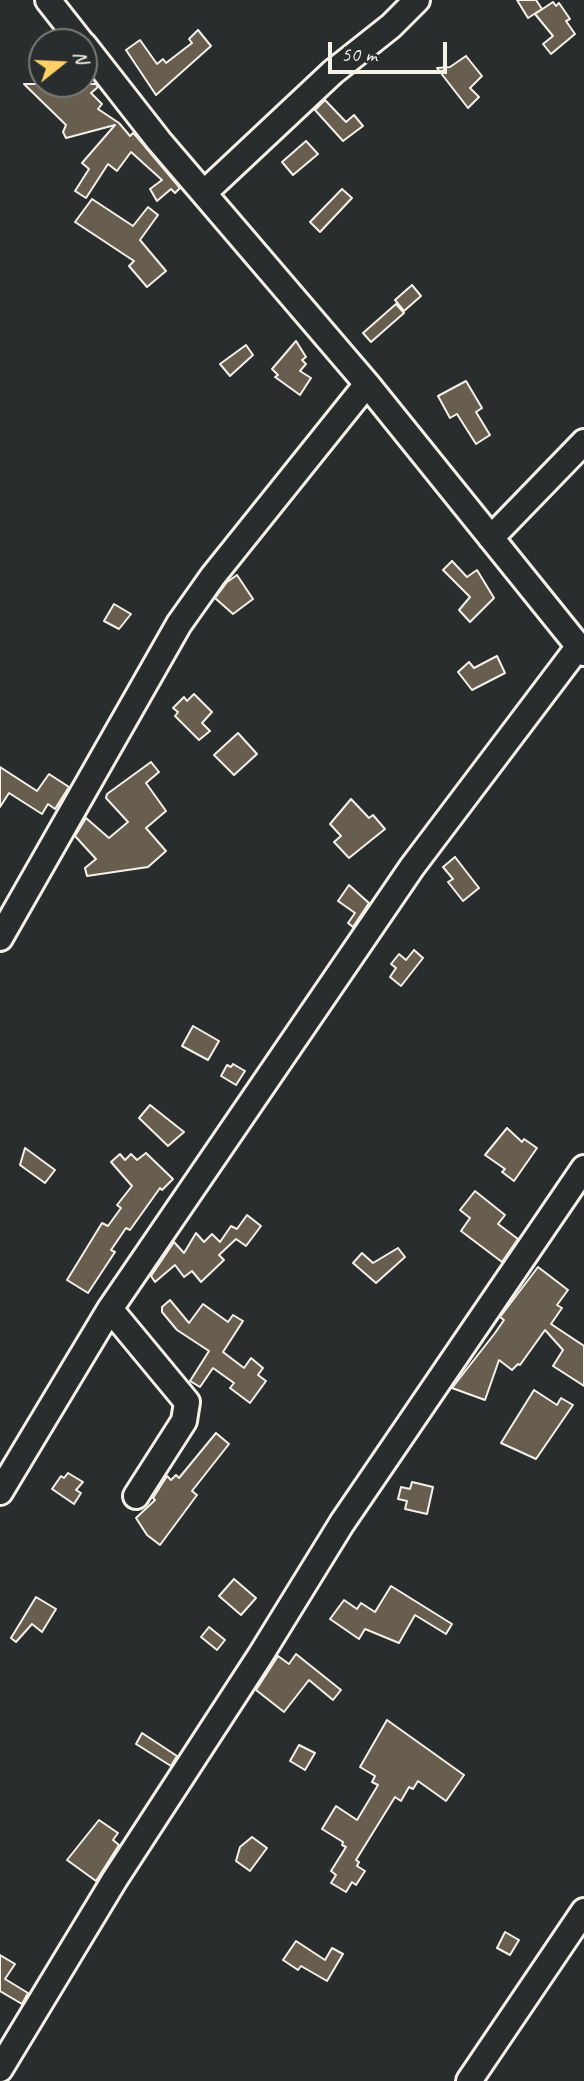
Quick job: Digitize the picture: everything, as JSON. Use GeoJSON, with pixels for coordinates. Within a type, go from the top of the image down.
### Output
{"type":"FeatureCollection","features":[{"type":"Feature","properties":{"kind":"street"},"geometry":{"type":"LineString","coordinates":[[48,0],[70,28]]}},
{"type":"Feature","properties":{"kind":"street"},"geometry":{"type":"LineString","coordinates":[[204,193],[333,72],[391,26],[417,0]]}},
{"type":"Feature","properties":{"kind":"street"},"geometry":{"type":"LineString","coordinates":[[0,1492],[110,1309],[412,867],[581,649],[367,384],[204,193],[98,62]]}},
{"type":"Feature","properties":{"kind":"street"},"geometry":{"type":"LineString","coordinates":[[0,937],[179,624],[213,576],[367,384]]}},
{"type":"Feature","properties":{"kind":"street"},"geometry":{"type":"LineString","coordinates":[[491,538],[584,442]]}},
{"type":"Feature","properties":{"kind":"street"},"geometry":{"type":"LineString","coordinates":[[0,2069],[115,1879],[260,1656],[342,1523],[584,1168]]}},
{"type":"Feature","properties":{"kind":"street"},"geometry":{"type":"LineString","coordinates":[[110,1309],[187,1402],[184,1420],[136,1496]]}},
{"type":"Feature","properties":{"kind":"street"},"geometry":{"type":"LineString","coordinates":[[469,2081],[584,1911]]}},
{"type":"Feature","properties":{"kind":"building"},"geometry":{"type":"Polygon","coordinates":[[[517,0],[536,0],[542,9],[528,18],[517,0]]]}},
{"type":"Feature","properties":{"kind":"building"},"geometry":{"type":"Polygon","coordinates":[[[553,2],[556,6],[559,3],[570,19],[566,21],[575,34],[551,54],[543,44],[553,36],[535,14],[553,2]]]}},
{"type":"Feature","properties":{"kind":"building"},"geometry":{"type":"Polygon","coordinates":[[[198,30],[211,46],[156,95],[126,50],[140,40],[157,64],[163,59],[166,63],[192,43],[189,39],[198,30]]]}},
{"type":"Feature","properties":{"kind":"building"},"geometry":{"type":"Polygon","coordinates":[[[466,56],[482,76],[470,88],[479,97],[468,108],[437,68],[450,67],[466,56]]]}},
{"type":"Feature","properties":{"kind":"building"},"geometry":{"type":"Polygon","coordinates":[[[38,98],[96,98],[102,104],[98,109],[119,123],[130,136],[133,133],[180,188],[175,193],[171,189],[157,201],[150,189],[162,180],[131,152],[117,171],[108,164],[86,198],[75,191],[89,169],[82,163],[115,125],[66,138],[63,132],[66,125],[38,98]]]}},
{"type":"Feature","properties":{"kind":"building"},"geometry":{"type":"Polygon","coordinates":[[[325,100],[346,122],[354,115],[363,126],[343,141],[315,110],[325,100]]]}},
{"type":"Feature","properties":{"kind":"building"},"geometry":{"type":"Polygon","coordinates":[[[306,141],[318,154],[293,175],[282,162],[306,141]]]}},
{"type":"Feature","properties":{"kind":"building"},"geometry":{"type":"Polygon","coordinates":[[[342,189],[352,198],[320,232],[310,222],[342,189]]]}},
{"type":"Feature","properties":{"kind":"building"},"geometry":{"type":"Polygon","coordinates":[[[92,199],[133,226],[148,207],[158,215],[140,240],[166,271],[147,287],[129,266],[134,261],[75,222],[92,199]]]}},
{"type":"Feature","properties":{"kind":"building"},"geometry":{"type":"Polygon","coordinates":[[[412,285],[421,296],[404,311],[395,300],[412,285]]]}},
{"type":"Feature","properties":{"kind":"building"},"geometry":{"type":"Polygon","coordinates":[[[396,304],[404,313],[371,342],[363,333],[396,304]]]}},
{"type":"Feature","properties":{"kind":"building"},"geometry":{"type":"Polygon","coordinates":[[[296,341],[306,357],[302,360],[306,364],[300,371],[311,378],[300,395],[275,377],[278,375],[272,369],[296,341]]]}},
{"type":"Feature","properties":{"kind":"building"},"geometry":{"type":"Polygon","coordinates":[[[246,345],[253,355],[230,376],[220,364],[246,345]]]}},
{"type":"Feature","properties":{"kind":"building"},"geometry":{"type":"Polygon","coordinates":[[[466,381],[482,408],[476,412],[490,435],[476,444],[457,414],[450,418],[438,396],[466,381]]]}},
{"type":"Feature","properties":{"kind":"building"},"geometry":{"type":"Polygon","coordinates":[[[452,561],[467,577],[477,570],[494,598],[470,622],[459,610],[470,597],[443,570],[452,561]]]}},
{"type":"Feature","properties":{"kind":"building"},"geometry":{"type":"Polygon","coordinates":[[[237,575],[253,599],[233,614],[215,598],[227,582],[237,575]]]}},
{"type":"Feature","properties":{"kind":"building"},"geometry":{"type":"Polygon","coordinates":[[[114,604],[131,614],[119,629],[104,621],[114,604]]]}},
{"type":"Feature","properties":{"kind":"building"},"geometry":{"type":"Polygon","coordinates":[[[497,656],[505,673],[472,690],[458,672],[469,662],[474,668],[497,656]]]}},
{"type":"Feature","properties":{"kind":"building"},"geometry":{"type":"Polygon","coordinates":[[[194,694],[212,712],[202,723],[210,731],[199,740],[175,716],[178,712],[173,708],[184,697],[187,701],[194,694]]]}},
{"type":"Feature","properties":{"kind":"building"},"geometry":{"type":"Polygon","coordinates":[[[238,733],[257,754],[234,775],[214,755],[238,733]]]}},
{"type":"Feature","properties":{"kind":"building"},"geometry":{"type":"Polygon","coordinates":[[[151,762],[159,772],[146,783],[166,811],[146,828],[166,851],[148,867],[87,876],[85,868],[96,859],[75,836],[86,818],[109,838],[128,822],[106,798],[107,794],[151,762]]]}},
{"type":"Feature","properties":{"kind":"building"},"geometry":{"type":"Polygon","coordinates":[[[0,767],[37,791],[49,774],[69,787],[55,809],[48,804],[42,814],[9,793],[0,807],[0,767]]]}},
{"type":"Feature","properties":{"kind":"building"},"geometry":{"type":"Polygon","coordinates":[[[351,799],[369,818],[373,815],[385,829],[349,858],[334,842],[341,836],[330,824],[351,799]]]}},
{"type":"Feature","properties":{"kind":"building"},"geometry":{"type":"Polygon","coordinates":[[[455,857],[479,888],[463,901],[448,882],[453,879],[443,867],[455,857]]]}},
{"type":"Feature","properties":{"kind":"building"},"geometry":{"type":"Polygon","coordinates":[[[349,885],[369,903],[353,927],[348,923],[355,913],[338,901],[349,885]]]}},
{"type":"Feature","properties":{"kind":"building"},"geometry":{"type":"Polygon","coordinates":[[[414,950],[423,958],[401,986],[390,977],[396,968],[391,964],[399,954],[406,960],[414,950]]]}},
{"type":"Feature","properties":{"kind":"building"},"geometry":{"type":"Polygon","coordinates":[[[193,1026],[219,1041],[208,1060],[182,1046],[193,1026]]]}},
{"type":"Feature","properties":{"kind":"building"},"geometry":{"type":"Polygon","coordinates":[[[233,1064],[245,1071],[236,1085],[221,1076],[227,1065],[231,1067],[233,1064]]]}},
{"type":"Feature","properties":{"kind":"building"},"geometry":{"type":"Polygon","coordinates":[[[150,1105],[184,1132],[168,1146],[139,1118],[150,1105]]]}},
{"type":"Feature","properties":{"kind":"building"},"geometry":{"type":"Polygon","coordinates":[[[507,1128],[522,1142],[524,1139],[537,1148],[514,1181],[502,1172],[505,1169],[485,1155],[507,1128]]]}},
{"type":"Feature","properties":{"kind":"building"},"geometry":{"type":"Polygon","coordinates":[[[25,1148],[55,1170],[45,1183],[20,1165],[25,1148]]]}},
{"type":"Feature","properties":{"kind":"building"},"geometry":{"type":"Polygon","coordinates":[[[146,1153],[173,1179],[162,1190],[160,1188],[130,1230],[126,1228],[111,1250],[115,1252],[88,1293],[67,1280],[102,1223],[108,1226],[121,1208],[117,1205],[132,1186],[111,1162],[120,1154],[125,1160],[131,1154],[137,1160],[146,1153]]]}},
{"type":"Feature","properties":{"kind":"building"},"geometry":{"type":"Polygon","coordinates":[[[475,1191],[505,1215],[498,1224],[518,1239],[502,1262],[461,1231],[470,1218],[460,1210],[475,1191]]]}},
{"type":"Feature","properties":{"kind":"building"},"geometry":{"type":"Polygon","coordinates":[[[247,1215],[261,1226],[246,1246],[236,1239],[219,1255],[224,1260],[201,1282],[192,1271],[184,1277],[175,1265],[155,1282],[151,1276],[174,1242],[184,1253],[196,1233],[204,1242],[212,1234],[220,1242],[231,1226],[237,1229],[247,1215]]]}},
{"type":"Feature","properties":{"kind":"building"},"geometry":{"type":"Polygon","coordinates":[[[398,1248],[405,1257],[376,1283],[353,1263],[362,1253],[373,1263],[398,1248]]]}},
{"type":"Feature","properties":{"kind":"building"},"geometry":{"type":"Polygon","coordinates":[[[538,1267],[568,1290],[557,1305],[562,1308],[551,1324],[584,1346],[584,1386],[553,1366],[563,1350],[545,1330],[520,1365],[512,1370],[499,1360],[485,1400],[452,1388],[495,1333],[504,1320],[500,1317],[538,1267]]]}},
{"type":"Feature","properties":{"kind":"building"},"geometry":{"type":"Polygon","coordinates":[[[170,1300],[189,1323],[203,1304],[228,1322],[233,1315],[243,1321],[223,1352],[244,1368],[251,1358],[263,1368],[258,1375],[266,1381],[250,1403],[230,1388],[234,1383],[213,1368],[200,1387],[190,1381],[209,1351],[177,1330],[162,1312],[162,1307],[170,1300]]]}},
{"type":"Feature","properties":{"kind":"building"},"geometry":{"type":"Polygon","coordinates":[[[534,1390],[557,1405],[561,1398],[573,1405],[536,1459],[501,1443],[534,1390]]]}},
{"type":"Feature","properties":{"kind":"building"},"geometry":{"type":"Polygon","coordinates":[[[216,1433],[229,1444],[192,1491],[197,1495],[160,1545],[147,1535],[136,1518],[155,1500],[153,1498],[167,1476],[171,1480],[176,1475],[179,1478],[216,1433]]]}},
{"type":"Feature","properties":{"kind":"building"},"geometry":{"type":"Polygon","coordinates":[[[68,1473],[83,1482],[76,1490],[81,1493],[74,1504],[52,1489],[61,1476],[64,1478],[68,1473]]]}},
{"type":"Feature","properties":{"kind":"building"},"geometry":{"type":"Polygon","coordinates":[[[412,1482],[433,1487],[427,1514],[405,1509],[407,1501],[398,1499],[401,1487],[410,1489],[412,1482]]]}},
{"type":"Feature","properties":{"kind":"building"},"geometry":{"type":"Polygon","coordinates":[[[234,1579],[256,1598],[241,1615],[219,1596],[234,1579]]]}},
{"type":"Feature","properties":{"kind":"building"},"geometry":{"type":"Polygon","coordinates":[[[391,1586],[452,1624],[446,1634],[415,1615],[399,1643],[365,1629],[359,1639],[330,1619],[344,1600],[357,1609],[361,1603],[375,1612],[391,1586]]]}},
{"type":"Feature","properties":{"kind":"building"},"geometry":{"type":"Polygon","coordinates":[[[36,1597],[56,1609],[42,1632],[32,1624],[16,1642],[11,1638],[36,1597]]]}},
{"type":"Feature","properties":{"kind":"building"},"geometry":{"type":"Polygon","coordinates":[[[209,1627],[225,1640],[217,1650],[201,1637],[209,1627]]]}},
{"type":"Feature","properties":{"kind":"building"},"geometry":{"type":"Polygon","coordinates":[[[296,1654],[341,1690],[333,1700],[309,1680],[284,1712],[256,1690],[278,1656],[289,1664],[296,1654]]]}},
{"type":"Feature","properties":{"kind":"building"},"geometry":{"type":"Polygon","coordinates":[[[387,1720],[464,1775],[446,1801],[418,1781],[413,1789],[409,1787],[401,1801],[395,1797],[356,1860],[359,1862],[357,1866],[365,1871],[356,1885],[352,1882],[346,1892],[331,1883],[336,1875],[331,1871],[346,1847],[342,1845],[343,1842],[322,1829],[336,1806],[357,1820],[378,1785],[372,1782],[375,1776],[360,1767],[387,1720]]]}},
{"type":"Feature","properties":{"kind":"building"},"geometry":{"type":"Polygon","coordinates":[[[142,1733],[177,1756],[171,1766],[136,1744],[142,1733]]]}},
{"type":"Feature","properties":{"kind":"building"},"geometry":{"type":"Polygon","coordinates":[[[299,1745],[315,1753],[305,1770],[290,1761],[299,1745]]]}},
{"type":"Feature","properties":{"kind":"building"},"geometry":{"type":"Polygon","coordinates":[[[99,1820],[118,1833],[113,1840],[119,1845],[96,1881],[67,1860],[99,1820]]]}},
{"type":"Feature","properties":{"kind":"building"},"geometry":{"type":"Polygon","coordinates":[[[252,1837],[267,1848],[250,1871],[236,1861],[240,1847],[252,1837]]]}},
{"type":"Feature","properties":{"kind":"building"},"geometry":{"type":"Polygon","coordinates":[[[505,1932],[519,1940],[510,1955],[497,1948],[505,1932]]]}},
{"type":"Feature","properties":{"kind":"building"},"geometry":{"type":"Polygon","coordinates":[[[296,1941],[325,1960],[332,1948],[343,1954],[327,1981],[301,1966],[298,1970],[283,1960],[296,1941]]]}},
{"type":"Feature","properties":{"kind":"building"},"geometry":{"type":"Polygon","coordinates":[[[0,1955],[15,1964],[5,1979],[28,1993],[22,2004],[0,1991],[0,1955]]]}}]}
